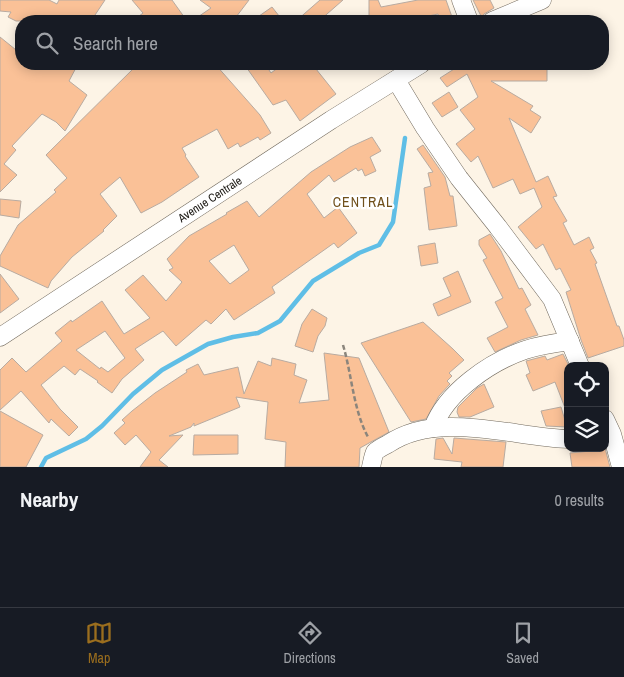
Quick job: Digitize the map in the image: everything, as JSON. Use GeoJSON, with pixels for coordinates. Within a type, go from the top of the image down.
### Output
{"type":"FeatureCollection","features":[{"type":"Feature","properties":{"kind":"street"},"geometry":{"type":"LineString","coordinates":[[460,0],[466,15]]}},
{"type":"Feature","properties":{"kind":"street"},"geometry":{"type":"LineString","coordinates":[[506,15],[542,0]]}},
{"type":"Feature","properties":{"kind":"street","name":"Avenue Centrale"},"geometry":{"type":"LineString","coordinates":[[0,337],[331,120],[412,70]]}},
{"type":"Feature","properties":{"kind":"street"},"geometry":{"type":"LineString","coordinates":[[396,80],[425,128],[459,178],[552,299],[578,362]]}},
{"type":"Feature","properties":{"kind":"street"},"geometry":{"type":"LineString","coordinates":[[433,428],[446,404],[468,382],[503,360],[524,350],[570,341]]}},
{"type":"Feature","properties":{"kind":"street"},"geometry":{"type":"LineString","coordinates":[[373,460],[396,438],[433,428],[476,428],[564,439]]}},
{"type":"Feature","properties":{"kind":"street"},"geometry":{"type":"LineString","coordinates":[[612,430],[620,467]]}},
{"type":"Feature","properties":{"kind":"path"},"geometry":{"type":"LineString","coordinates":[[343,345],[350,368],[359,418],[373,460]]}},
{"type":"Feature","properties":{"kind":"building"},"geometry":{"type":"Polygon","coordinates":[[[0,0],[49,0],[57,4],[59,0],[105,0],[95,15],[15,15],[15,20],[8,17],[11,12],[0,11],[0,0]]]}},
{"type":"Feature","properties":{"kind":"building"},"geometry":{"type":"Polygon","coordinates":[[[132,0],[172,0],[183,15],[140,15],[143,13],[132,0]]]}},
{"type":"Feature","properties":{"kind":"building"},"geometry":{"type":"Polygon","coordinates":[[[200,0],[249,0],[238,15],[201,15],[211,8],[200,0]]]}},
{"type":"Feature","properties":{"kind":"building"},"geometry":{"type":"Polygon","coordinates":[[[320,0],[343,0],[326,15],[303,15],[320,0]]]}},
{"type":"Feature","properties":{"kind":"building"},"geometry":{"type":"Polygon","coordinates":[[[369,0],[378,0],[381,7],[418,0],[446,0],[451,15],[438,14],[369,15],[369,0]]]}},
{"type":"Feature","properties":{"kind":"building"},"geometry":{"type":"Polygon","coordinates":[[[473,0],[490,0],[494,8],[480,15],[473,0]]]}},
{"type":"Feature","properties":{"kind":"building"},"geometry":{"type":"Polygon","coordinates":[[[272,7],[278,15],[261,15],[272,7]]]}},
{"type":"Feature","properties":{"kind":"building"},"geometry":{"type":"Polygon","coordinates":[[[0,37],[15,49],[15,70],[75,70],[69,81],[87,95],[65,131],[56,122],[42,114],[12,146],[16,150],[4,164],[17,175],[0,192],[0,37]]]}},
{"type":"Feature","properties":{"kind":"building"},"geometry":{"type":"Polygon","coordinates":[[[132,70],[220,70],[260,115],[271,133],[260,140],[258,137],[240,147],[238,143],[228,149],[217,129],[182,148],[199,177],[162,202],[141,213],[120,177],[100,194],[117,216],[104,231],[72,257],[51,281],[48,288],[0,266],[0,256],[18,225],[56,192],[54,190],[67,178],[46,155],[132,70]]]}},
{"type":"Feature","properties":{"kind":"building"},"geometry":{"type":"Polygon","coordinates":[[[248,70],[269,70],[271,73],[275,70],[317,70],[336,94],[300,121],[286,100],[273,105],[248,70]]]}},
{"type":"Feature","properties":{"kind":"building"},"geometry":{"type":"Polygon","coordinates":[[[453,70],[547,70],[547,81],[491,81],[533,106],[530,110],[541,117],[531,133],[509,118],[536,182],[548,176],[557,196],[553,197],[567,221],[563,223],[574,245],[589,237],[594,248],[590,250],[597,263],[595,264],[617,326],[619,326],[624,340],[624,346],[588,358],[566,292],[571,290],[560,268],[556,270],[543,244],[536,249],[518,227],[542,207],[534,188],[520,194],[513,179],[493,188],[478,156],[471,162],[456,144],[475,129],[460,110],[478,97],[467,74],[447,87],[440,78],[453,70]]]}},
{"type":"Feature","properties":{"kind":"building"},"geometry":{"type":"Polygon","coordinates":[[[449,92],[458,107],[442,117],[432,103],[449,92]]]}},
{"type":"Feature","properties":{"kind":"building"},"geometry":{"type":"Polygon","coordinates":[[[372,137],[381,151],[370,157],[376,171],[365,176],[362,169],[358,171],[356,168],[334,182],[329,175],[307,194],[324,218],[338,207],[357,233],[338,248],[334,243],[272,287],[275,293],[234,320],[226,309],[211,324],[206,320],[176,346],[163,331],[135,349],[144,360],[122,379],[112,393],[80,369],[75,375],[64,366],[41,385],[60,409],[78,427],[69,436],[51,419],[49,423],[21,391],[0,410],[0,370],[12,358],[26,372],[62,341],[55,333],[71,320],[72,322],[102,301],[124,334],[150,318],[125,290],[143,275],[166,301],[182,282],[169,270],[173,268],[167,259],[189,236],[247,201],[259,217],[311,172],[350,147],[372,137]],[[234,245],[209,261],[230,284],[249,270],[234,245]],[[105,331],[76,350],[100,369],[101,367],[108,372],[125,358],[105,331]]]}},
{"type":"Feature","properties":{"kind":"building"},"geometry":{"type":"Polygon","coordinates":[[[423,145],[445,177],[450,196],[453,196],[457,226],[429,230],[424,188],[431,186],[428,173],[433,172],[417,149],[423,145]]]}},
{"type":"Feature","properties":{"kind":"building"},"geometry":{"type":"Polygon","coordinates":[[[0,199],[21,201],[19,218],[0,215],[0,199]]]}},
{"type":"Feature","properties":{"kind":"building"},"geometry":{"type":"Polygon","coordinates":[[[490,234],[501,251],[519,289],[522,288],[531,305],[525,309],[538,335],[521,340],[495,352],[487,338],[508,327],[495,302],[503,298],[483,260],[487,258],[479,245],[479,240],[490,234]]]}},
{"type":"Feature","properties":{"kind":"building"},"geometry":{"type":"Polygon","coordinates":[[[435,243],[438,263],[421,266],[418,246],[435,243]]]}},
{"type":"Feature","properties":{"kind":"building"},"geometry":{"type":"Polygon","coordinates":[[[458,271],[471,302],[438,316],[433,304],[451,296],[443,278],[458,271]]]}},
{"type":"Feature","properties":{"kind":"building"},"geometry":{"type":"Polygon","coordinates":[[[0,274],[19,299],[0,313],[0,274]]]}},
{"type":"Feature","properties":{"kind":"building"},"geometry":{"type":"Polygon","coordinates":[[[312,309],[327,318],[313,352],[295,346],[302,324],[312,309]]]}},
{"type":"Feature","properties":{"kind":"building"},"geometry":{"type":"Polygon","coordinates":[[[423,322],[464,360],[449,373],[452,376],[447,381],[450,384],[439,396],[426,419],[411,422],[361,343],[423,322]]]}},
{"type":"Feature","properties":{"kind":"building"},"geometry":{"type":"Polygon","coordinates":[[[324,353],[359,358],[389,432],[360,448],[359,467],[285,467],[286,442],[265,439],[268,402],[236,397],[240,407],[194,426],[194,423],[191,427],[169,436],[183,435],[159,460],[168,467],[140,467],[151,452],[136,435],[125,445],[114,433],[125,423],[122,420],[132,411],[187,372],[186,370],[198,364],[204,375],[238,367],[244,394],[258,361],[271,366],[272,358],[296,364],[294,375],[307,380],[299,403],[329,400],[324,353]]]}},
{"type":"Feature","properties":{"kind":"building"},"geometry":{"type":"Polygon","coordinates":[[[563,354],[567,362],[564,362],[564,405],[555,382],[533,391],[526,375],[530,373],[526,361],[545,356],[547,360],[563,354]]]}},
{"type":"Feature","properties":{"kind":"building"},"geometry":{"type":"Polygon","coordinates":[[[484,384],[494,407],[470,417],[459,417],[458,407],[477,388],[484,384]]]}},
{"type":"Feature","properties":{"kind":"building"},"geometry":{"type":"Polygon","coordinates":[[[561,407],[564,427],[546,426],[541,411],[561,407]]]}},
{"type":"Feature","properties":{"kind":"building"},"geometry":{"type":"Polygon","coordinates":[[[0,411],[43,435],[26,467],[0,467],[0,411]]]}},
{"type":"Feature","properties":{"kind":"building"},"geometry":{"type":"Polygon","coordinates":[[[194,435],[238,435],[238,454],[193,455],[194,435]]]}},
{"type":"Feature","properties":{"kind":"building"},"geometry":{"type":"Polygon","coordinates":[[[443,438],[452,454],[454,438],[506,442],[503,467],[461,467],[462,462],[434,459],[436,439],[443,438]]]}},
{"type":"Feature","properties":{"kind":"building"},"geometry":{"type":"Polygon","coordinates":[[[606,452],[610,467],[572,467],[570,453],[606,452]]]}},
{"type":"Feature","properties":{"kind":"waterway"},"geometry":{"type":"LineString","coordinates":[[41,467],[46,458],[86,439],[102,426],[133,394],[162,370],[208,344],[258,333],[280,321],[313,281],[359,253],[379,245],[393,222],[405,138]]}},
{"type":"Feature","properties":{"kind":"district","name":"CENTRAL"},"geometry":{"type":"Point","coordinates":[363,202]}}]}
